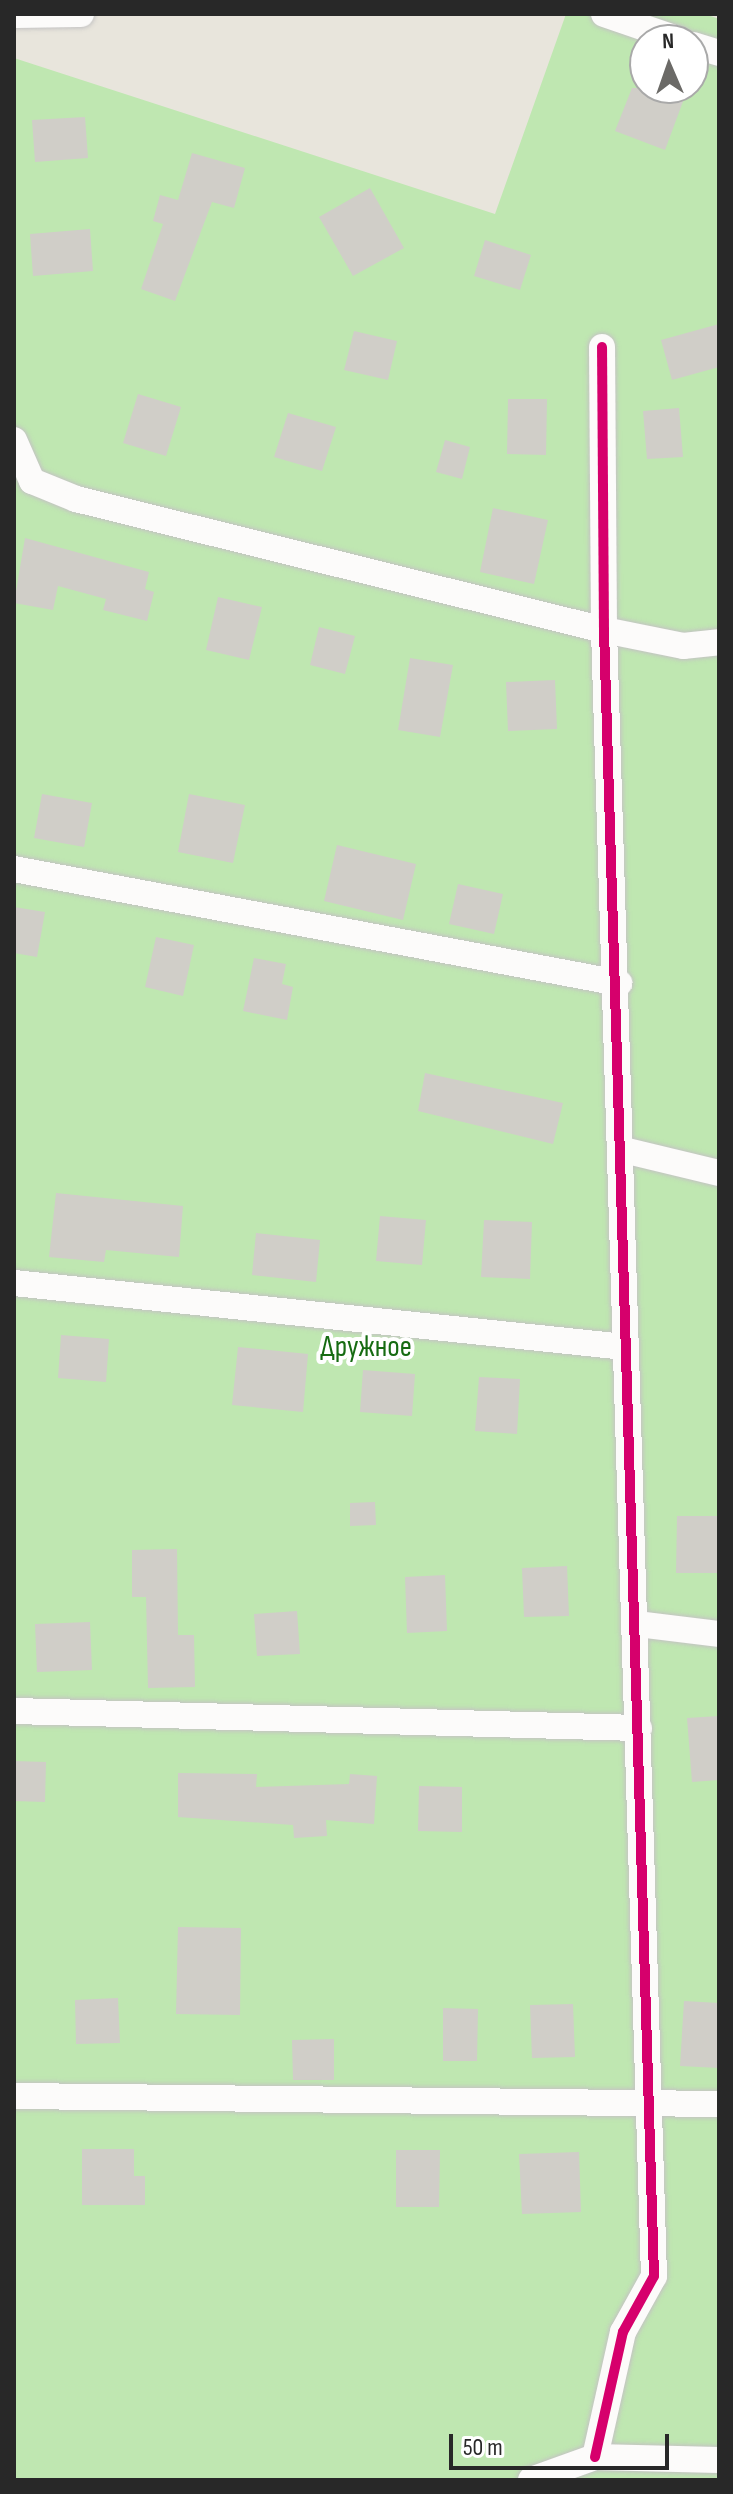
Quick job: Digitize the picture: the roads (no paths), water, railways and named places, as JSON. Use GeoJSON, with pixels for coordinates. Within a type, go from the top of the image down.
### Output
{"type":"FeatureCollection","features":[{"type":"Feature","properties":{"kind":"street"},"geometry":{"type":"LineString","coordinates":[[14,15],[81,14]]}},
{"type":"Feature","properties":{"kind":"street"},"geometry":{"type":"LineString","coordinates":[[604,14],[633,24]]}},
{"type":"Feature","properties":{"kind":"street"},"geometry":{"type":"LineString","coordinates":[[595,2457],[623,2332],[654,2276],[637,1624],[625,1347],[619,983],[604,630],[602,347]]}},
{"type":"Feature","properties":{"kind":"street"},"geometry":{"type":"LineString","coordinates":[[14,440],[32,481],[76,499],[604,630],[683,646],[719,642]]}},
{"type":"Feature","properties":{"kind":"street"},"geometry":{"type":"LineString","coordinates":[[14,869],[619,983]]}},
{"type":"Feature","properties":{"kind":"street"},"geometry":{"type":"LineString","coordinates":[[623,1150],[719,1173]]}},
{"type":"Feature","properties":{"kind":"street"},"geometry":{"type":"LineString","coordinates":[[14,1283],[625,1347]]}},
{"type":"Feature","properties":{"kind":"street"},"geometry":{"type":"LineString","coordinates":[[637,1624],[719,1634]]}},
{"type":"Feature","properties":{"kind":"street"},"geometry":{"type":"LineString","coordinates":[[14,1711],[639,1728]]}},
{"type":"Feature","properties":{"kind":"street"},"geometry":{"type":"LineString","coordinates":[[14,2096],[719,2104]]}},
{"type":"Feature","properties":{"kind":"street"},"geometry":{"type":"LineString","coordinates":[[531,2480],[595,2457],[719,2460]]}},
{"type":"Feature","properties":{"kind":"park label","name":"Дружное"},"geometry":{"type":"Point","coordinates":[366,1347]}}]}
